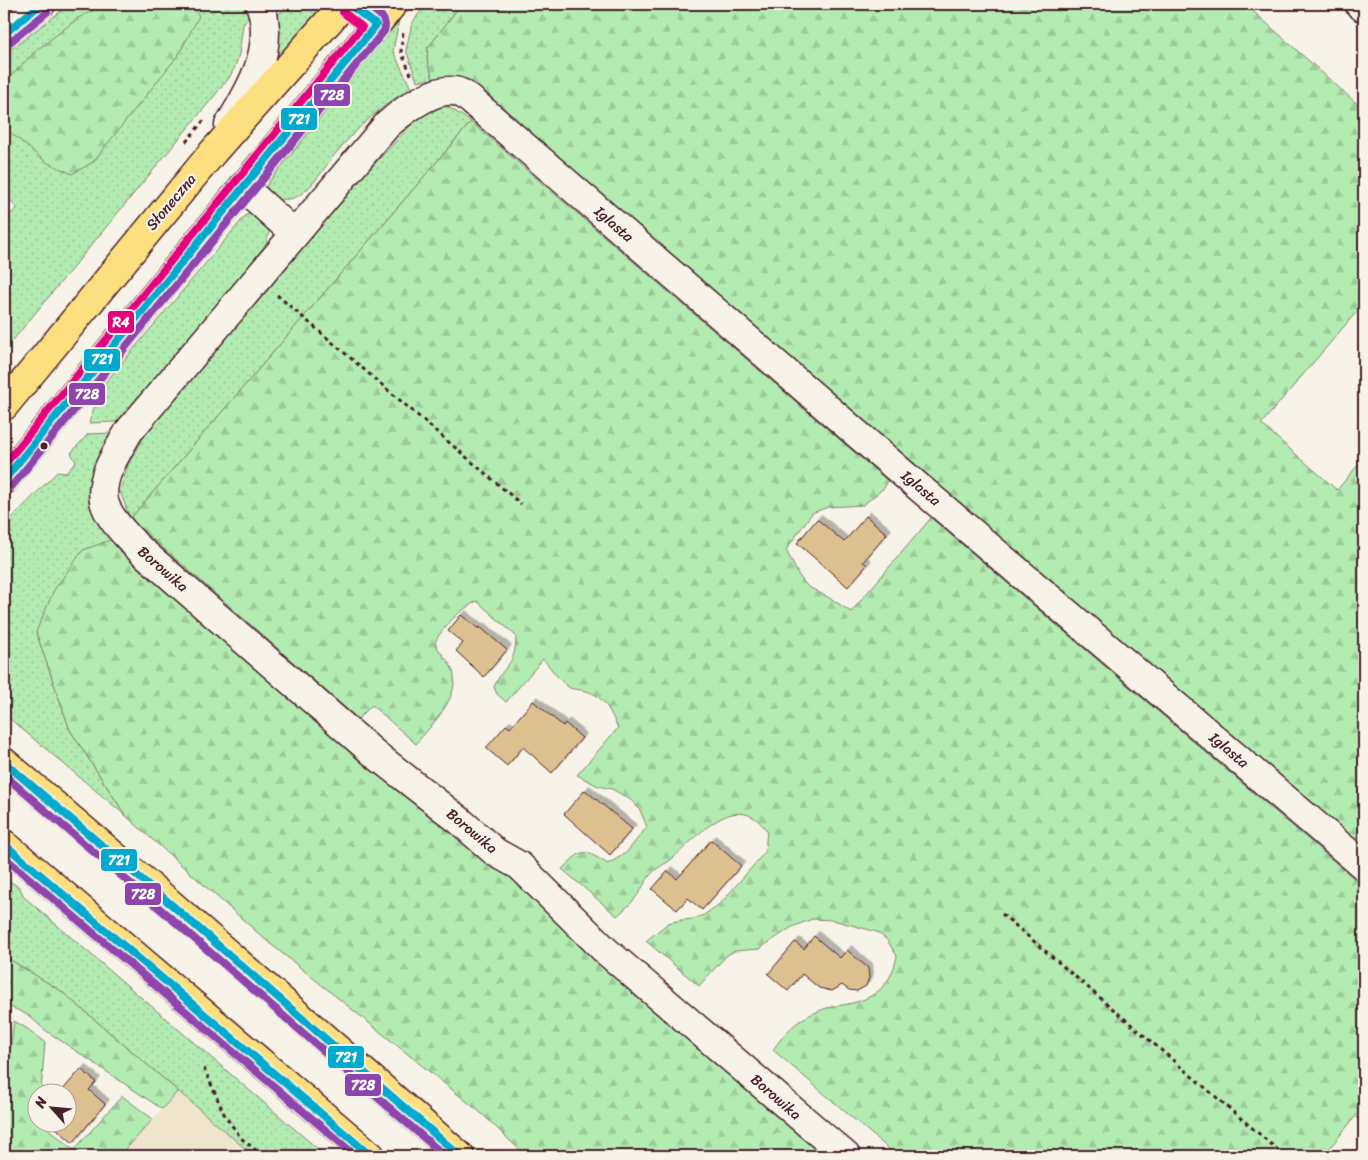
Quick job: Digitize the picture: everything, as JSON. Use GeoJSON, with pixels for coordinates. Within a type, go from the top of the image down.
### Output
{"type":"FeatureCollection","features":[{"type":"Feature","properties":{"kind":"main road","name":"Słoneczna"},"geometry":{"type":"LineString","coordinates":[[4,406],[213,152],[344,4]]}},
{"type":"Feature","properties":{"kind":"main road"},"geometry":{"type":"LineString","coordinates":[[4,480],[376,25],[398,14]]}},
{"type":"Feature","properties":{"kind":"main road"},"geometry":{"type":"LineString","coordinates":[[4,762],[173,906],[460,1156]]}},
{"type":"Feature","properties":{"kind":"main road"},"geometry":{"type":"LineString","coordinates":[[4,844],[371,1156]]}},
{"type":"Feature","properties":{"kind":"street"},"geometry":{"type":"LineString","coordinates":[[4,34],[41,4]]}},
{"type":"Feature","properties":{"kind":"street"},"geometry":{"type":"LineString","coordinates":[[213,152],[245,97],[262,62],[266,24],[260,4]]}},
{"type":"Feature","properties":{"kind":"street"},"geometry":{"type":"LineString","coordinates":[[349,4],[376,25]]}},
{"type":"Feature","properties":{"kind":"street"},"geometry":{"type":"LineString","coordinates":[[1359,4],[1364,8]]}},
{"type":"Feature","properties":{"kind":"street","name":"Iglasta"},"geometry":{"type":"LineString","coordinates":[[104,501],[106,474],[129,431],[387,125],[403,111],[421,100],[449,91],[461,93],[907,477],[1364,866]]}},
{"type":"Feature","properties":{"kind":"street"},"geometry":{"type":"LineString","coordinates":[[243,187],[294,234]]}},
{"type":"Feature","properties":{"kind":"street","name":"Borowika"},"geometry":{"type":"LineString","coordinates":[[104,501],[116,524],[136,546],[376,754],[460,821],[495,852],[520,866],[606,951],[846,1156]]}},
{"type":"Feature","properties":{"kind":"path"},"geometry":{"type":"LineString","coordinates":[[398,14],[401,51],[421,100]]}},
{"type":"Feature","properties":{"kind":"path"},"geometry":{"type":"LineString","coordinates":[[183,145],[208,115]]}},
{"type":"Feature","properties":{"kind":"path"},"geometry":{"type":"LineString","coordinates":[[258,278],[521,504]]}},
{"type":"Feature","properties":{"kind":"path"},"geometry":{"type":"LineString","coordinates":[[1002,914],[1285,1156]]}},
{"type":"Feature","properties":{"kind":"path"},"geometry":{"type":"LineString","coordinates":[[204,1068],[225,1116],[241,1138],[263,1156]]}},
{"type":"Feature","properties":{"kind":"shaded area"},"geometry":{"type":"Polygon","coordinates":[[[178,1091],[254,1156],[120,1156],[178,1091]]]}},
{"type":"Feature","properties":{"kind":"green space"},"geometry":{"type":"Polygon","coordinates":[[[70,4],[250,4],[253,10],[243,25],[239,54],[229,78],[4,351],[4,219],[17,209],[4,192],[4,55],[70,4]]]}},
{"type":"Feature","properties":{"kind":"green space"},"geometry":{"type":"Polygon","coordinates":[[[106,4],[189,4],[192,5],[199,16],[179,54],[93,162],[72,174],[46,162],[4,127],[4,83],[38,49],[80,17],[106,4]]]}},
{"type":"Feature","properties":{"kind":"green space"},"geometry":{"type":"Polygon","coordinates":[[[287,4],[324,4],[326,6],[272,67],[274,21],[287,4]]]}},
{"type":"Feature","properties":{"kind":"green space"},"geometry":{"type":"Polygon","coordinates":[[[426,4],[461,4],[428,48],[427,59],[433,79],[417,81],[406,50],[412,23],[426,4]]]}},
{"type":"Feature","properties":{"kind":"green space"},"geometry":{"type":"Polygon","coordinates":[[[461,4],[1245,4],[1364,110],[1364,303],[1261,424],[1337,490],[1364,458],[1364,851],[489,102],[433,79],[427,59],[428,48],[461,4]]]}},
{"type":"Feature","properties":{"kind":"green space"},"geometry":{"type":"Polygon","coordinates":[[[399,20],[393,51],[411,88],[390,101],[362,126],[344,144],[304,192],[293,198],[275,200],[265,189],[269,182],[399,20]]]}},
{"type":"Feature","properties":{"kind":"green space"},"geometry":{"type":"Polygon","coordinates":[[[446,105],[471,122],[130,519],[120,491],[128,465],[147,432],[275,279],[297,247],[425,110],[446,105]]]}},
{"type":"Feature","properties":{"kind":"green space"},"geometry":{"type":"Polygon","coordinates":[[[471,122],[888,481],[884,488],[863,505],[828,507],[812,513],[786,550],[799,576],[807,586],[851,612],[931,518],[1364,887],[1364,1106],[1323,1156],[897,1156],[773,1050],[787,1032],[811,1014],[865,999],[879,991],[892,972],[897,956],[887,940],[877,932],[833,920],[812,919],[792,927],[759,949],[735,951],[727,955],[699,986],[646,941],[668,923],[693,919],[704,915],[721,903],[765,852],[767,831],[755,819],[743,814],[731,814],[706,828],[673,858],[653,872],[634,900],[617,916],[562,869],[575,857],[584,853],[593,855],[608,864],[626,853],[647,827],[640,810],[631,800],[612,789],[598,786],[577,775],[618,728],[613,716],[598,696],[586,691],[570,688],[543,659],[506,702],[497,694],[494,687],[512,659],[516,636],[477,601],[453,618],[435,642],[453,671],[453,691],[443,710],[416,744],[372,705],[358,719],[130,519],[471,122]]]}},
{"type":"Feature","properties":{"kind":"green space"},"geometry":{"type":"Polygon","coordinates":[[[246,215],[258,215],[264,222],[269,232],[266,244],[191,340],[116,422],[89,423],[98,396],[106,382],[246,215]]]}},
{"type":"Feature","properties":{"kind":"green space"},"geometry":{"type":"Polygon","coordinates":[[[113,433],[90,481],[93,494],[116,538],[36,632],[70,730],[126,816],[4,714],[4,526],[57,472],[66,473],[76,462],[71,453],[88,434],[113,433]]]}},
{"type":"Feature","properties":{"kind":"green space"},"geometry":{"type":"Polygon","coordinates":[[[116,538],[833,1156],[526,1156],[481,1113],[267,941],[126,816],[70,730],[36,632],[54,590],[83,550],[116,538]]]}},
{"type":"Feature","properties":{"kind":"green space"},"geometry":{"type":"Polygon","coordinates":[[[4,877],[20,888],[24,897],[326,1156],[254,1156],[61,991],[4,956],[4,877]]]}},
{"type":"Feature","properties":{"kind":"green space"},"geometry":{"type":"Polygon","coordinates":[[[4,956],[61,991],[178,1091],[162,1109],[45,1030],[28,1015],[4,1004],[4,956]]]}},
{"type":"Feature","properties":{"kind":"green space"},"geometry":{"type":"Polygon","coordinates":[[[14,1021],[28,1029],[45,1043],[42,1082],[28,1082],[28,1132],[52,1132],[74,1150],[122,1096],[153,1119],[120,1156],[4,1156],[5,1087],[14,1021]]]}},
{"type":"Feature","properties":{"kind":"building"},"geometry":{"type":"Polygon","coordinates":[[[866,516],[887,534],[863,562],[867,565],[848,587],[797,543],[817,519],[844,542],[866,516]]]}},
{"type":"Feature","properties":{"kind":"building"},"geometry":{"type":"Polygon","coordinates":[[[461,615],[479,629],[480,627],[507,650],[484,677],[456,651],[463,643],[448,631],[461,615]]]}},
{"type":"Feature","properties":{"kind":"building"},"geometry":{"type":"Polygon","coordinates":[[[533,701],[563,726],[565,723],[582,738],[552,773],[523,747],[507,766],[486,748],[506,725],[510,728],[533,701]]]}},
{"type":"Feature","properties":{"kind":"building"},"geometry":{"type":"Polygon","coordinates":[[[585,790],[632,829],[610,855],[564,814],[585,790]]]}},
{"type":"Feature","properties":{"kind":"building"},"geometry":{"type":"Polygon","coordinates":[[[711,840],[741,866],[702,910],[688,898],[677,910],[652,889],[668,871],[677,879],[711,840]]]}},
{"type":"Feature","properties":{"kind":"building"},"geometry":{"type":"Polygon","coordinates":[[[814,936],[840,958],[847,950],[868,968],[869,978],[866,986],[857,991],[849,990],[842,985],[832,991],[819,988],[802,974],[788,991],[768,974],[795,942],[804,949],[814,936]]]}},
{"type":"Feature","properties":{"kind":"building"},"geometry":{"type":"Polygon","coordinates":[[[81,1069],[96,1082],[89,1090],[105,1104],[73,1143],[60,1132],[78,1132],[78,1082],[70,1082],[81,1069]]]}},
{"type":"Feature","properties":{"kind":"transit line","name":"721"},"geometry":{"type":"LineString","coordinates":[[4,34],[41,4]]}},
{"type":"Feature","properties":{"kind":"transit line","name":"721"},"geometry":{"type":"LineString","coordinates":[[4,480],[376,25],[349,4]]}},
{"type":"Feature","properties":{"kind":"transit line","name":"728"},"geometry":{"type":"LineString","coordinates":[[12,486],[384,31],[383,18],[365,4]]}},
{"type":"Feature","properties":{"kind":"transit line","name":"728"},"geometry":{"type":"LineString","coordinates":[[10,42],[47,12]]}},
{"type":"Feature","properties":{"kind":"transit line","name":"R4"},"geometry":{"type":"LineString","coordinates":[[4,465],[362,27],[343,12]]}},
{"type":"Feature","properties":{"kind":"transit line","name":"721"},"geometry":{"type":"LineString","coordinates":[[4,762],[173,906],[460,1156]]}},
{"type":"Feature","properties":{"kind":"transit line","name":"728"},"geometry":{"type":"LineString","coordinates":[[4,775],[445,1156]]}},
{"type":"Feature","properties":{"kind":"transit line","name":"721"},"geometry":{"type":"LineString","coordinates":[[4,844],[371,1156]]}},
{"type":"Feature","properties":{"kind":"transit line","name":"728"},"geometry":{"type":"LineString","coordinates":[[4,857],[356,1156]]}}]}
